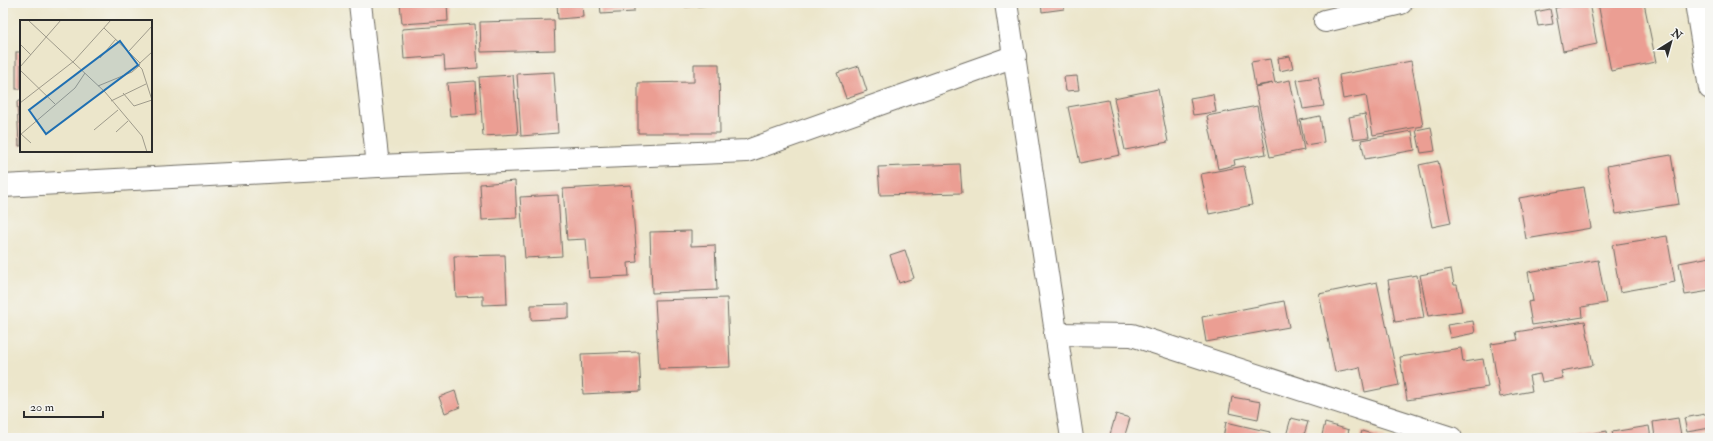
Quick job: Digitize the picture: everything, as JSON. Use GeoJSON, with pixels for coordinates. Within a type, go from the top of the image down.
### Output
{"type":"FeatureCollection","features":[{"type":"Feature","properties":{"kind":"street"},"geometry":{"type":"LineString","coordinates":[[360,3],[378,166]]}},
{"type":"Feature","properties":{"kind":"street"},"geometry":{"type":"LineString","coordinates":[[1006,3],[1072,438]]}},
{"type":"Feature","properties":{"kind":"street"},"geometry":{"type":"LineString","coordinates":[[1325,21],[1401,3]]}},
{"type":"Feature","properties":{"kind":"street"},"geometry":{"type":"LineString","coordinates":[[1696,3],[1710,88]]}},
{"type":"Feature","properties":{"kind":"street"},"geometry":{"type":"LineString","coordinates":[[3,186],[378,166],[747,150],[1014,56]]}},
{"type":"Feature","properties":{"kind":"street"},"geometry":{"type":"LineString","coordinates":[[1056,334],[1132,335],[1451,438]]}},
{"type":"Feature","properties":{"kind":"building"},"geometry":{"type":"Polygon","coordinates":[[[400,3],[447,3],[448,21],[402,24],[400,3]]]}},
{"type":"Feature","properties":{"kind":"building"},"geometry":{"type":"Polygon","coordinates":[[[557,3],[582,3],[583,17],[558,19],[557,3]]]}},
{"type":"Feature","properties":{"kind":"building"},"geometry":{"type":"Polygon","coordinates":[[[600,3],[634,3],[634,12],[601,14],[600,3]]]}},
{"type":"Feature","properties":{"kind":"building"},"geometry":{"type":"Polygon","coordinates":[[[685,3],[715,3],[715,5],[685,7],[685,3]]]}},
{"type":"Feature","properties":{"kind":"building"},"geometry":{"type":"Polygon","coordinates":[[[1041,3],[1064,3],[1064,9],[1042,12],[1041,3]]]}},
{"type":"Feature","properties":{"kind":"building"},"geometry":{"type":"Polygon","coordinates":[[[1578,3],[1589,3],[1597,44],[1563,51],[1555,8],[1578,3]]]}},
{"type":"Feature","properties":{"kind":"building"},"geometry":{"type":"Polygon","coordinates":[[[1598,3],[1644,3],[1656,62],[1611,71],[1598,3]]]}},
{"type":"Feature","properties":{"kind":"building"},"geometry":{"type":"Polygon","coordinates":[[[1550,9],[1553,24],[1538,26],[1535,12],[1550,9]]]}},
{"type":"Feature","properties":{"kind":"building"},"geometry":{"type":"Polygon","coordinates":[[[554,20],[555,50],[481,52],[480,22],[554,20]]]}},
{"type":"Feature","properties":{"kind":"building"},"geometry":{"type":"Polygon","coordinates":[[[475,24],[478,68],[445,70],[444,56],[404,59],[402,29],[475,24]]]}},
{"type":"Feature","properties":{"kind":"building"},"geometry":{"type":"Polygon","coordinates":[[[16,52],[20,52],[20,89],[16,89],[16,52]]]}},
{"type":"Feature","properties":{"kind":"building"},"geometry":{"type":"Polygon","coordinates":[[[1290,56],[1293,68],[1280,71],[1278,58],[1290,56]]]}},
{"type":"Feature","properties":{"kind":"building"},"geometry":{"type":"Polygon","coordinates":[[[1270,59],[1275,83],[1290,80],[1304,150],[1270,157],[1255,87],[1273,83],[1255,86],[1251,62],[1270,59]]]}},
{"type":"Feature","properties":{"kind":"building"},"geometry":{"type":"Polygon","coordinates":[[[1411,61],[1423,126],[1373,135],[1366,95],[1343,99],[1339,75],[1411,61]]]}},
{"type":"Feature","properties":{"kind":"building"},"geometry":{"type":"Polygon","coordinates":[[[694,64],[719,64],[720,133],[638,133],[638,83],[694,82],[694,64]]]}},
{"type":"Feature","properties":{"kind":"building"},"geometry":{"type":"Polygon","coordinates":[[[859,66],[867,91],[846,98],[837,73],[859,66]]]}},
{"type":"Feature","properties":{"kind":"building"},"geometry":{"type":"Polygon","coordinates":[[[554,72],[558,133],[521,136],[517,74],[554,72]]]}},
{"type":"Feature","properties":{"kind":"building"},"geometry":{"type":"Polygon","coordinates":[[[513,75],[518,134],[483,136],[479,77],[513,75]]]}},
{"type":"Feature","properties":{"kind":"building"},"geometry":{"type":"Polygon","coordinates":[[[1077,76],[1079,90],[1066,91],[1064,77],[1077,76]]]}},
{"type":"Feature","properties":{"kind":"building"},"geometry":{"type":"Polygon","coordinates":[[[1318,77],[1324,106],[1303,109],[1297,80],[1318,77]]]}},
{"type":"Feature","properties":{"kind":"building"},"geometry":{"type":"Polygon","coordinates":[[[475,81],[477,114],[450,116],[447,83],[475,81]]]}},
{"type":"Feature","properties":{"kind":"building"},"geometry":{"type":"Polygon","coordinates":[[[1158,89],[1168,142],[1125,150],[1114,98],[1158,89]]]}},
{"type":"Feature","properties":{"kind":"building"},"geometry":{"type":"Polygon","coordinates":[[[1213,94],[1216,112],[1193,115],[1190,98],[1213,94]]]}},
{"type":"Feature","properties":{"kind":"building"},"geometry":{"type":"Polygon","coordinates":[[[1108,100],[1120,155],[1080,163],[1068,107],[1108,100]]]}},
{"type":"Feature","properties":{"kind":"building"},"geometry":{"type":"Polygon","coordinates":[[[17,101],[20,101],[19,146],[17,101]]]}},
{"type":"Feature","properties":{"kind":"building"},"geometry":{"type":"Polygon","coordinates":[[[1257,106],[1266,154],[1234,160],[1235,165],[1218,169],[1207,116],[1257,106]]]}},
{"type":"Feature","properties":{"kind":"building"},"geometry":{"type":"Polygon","coordinates":[[[1365,114],[1369,137],[1353,139],[1349,117],[1365,114]]]}},
{"type":"Feature","properties":{"kind":"building"},"geometry":{"type":"Polygon","coordinates":[[[1320,116],[1324,142],[1305,145],[1300,120],[1320,116]]]}},
{"type":"Feature","properties":{"kind":"building"},"geometry":{"type":"Polygon","coordinates":[[[1431,127],[1435,151],[1421,153],[1416,130],[1431,127]]]}},
{"type":"Feature","properties":{"kind":"building"},"geometry":{"type":"Polygon","coordinates":[[[1412,131],[1415,150],[1365,159],[1361,140],[1412,131]]]}},
{"type":"Feature","properties":{"kind":"building"},"geometry":{"type":"Polygon","coordinates":[[[1671,155],[1679,204],[1616,214],[1607,166],[1671,155]]]}},
{"type":"Feature","properties":{"kind":"building"},"geometry":{"type":"Polygon","coordinates":[[[1438,161],[1451,223],[1432,227],[1419,165],[1438,161]]]}},
{"type":"Feature","properties":{"kind":"building"},"geometry":{"type":"Polygon","coordinates":[[[960,164],[962,193],[880,195],[878,167],[960,164]]]}},
{"type":"Feature","properties":{"kind":"building"},"geometry":{"type":"Polygon","coordinates":[[[1244,166],[1252,205],[1209,214],[1201,174],[1244,166]]]}},
{"type":"Feature","properties":{"kind":"building"},"geometry":{"type":"Polygon","coordinates":[[[515,181],[517,218],[482,220],[480,184],[515,181]]]}},
{"type":"Feature","properties":{"kind":"building"},"geometry":{"type":"Polygon","coordinates":[[[631,185],[637,262],[628,263],[629,276],[589,278],[586,239],[567,240],[563,189],[631,185]]]}},
{"type":"Feature","properties":{"kind":"building"},"geometry":{"type":"Polygon","coordinates":[[[1584,187],[1591,228],[1526,239],[1519,198],[1584,187]]]}},
{"type":"Feature","properties":{"kind":"building"},"geometry":{"type":"Polygon","coordinates":[[[558,195],[562,256],[525,258],[520,197],[558,195]]]}},
{"type":"Feature","properties":{"kind":"building"},"geometry":{"type":"Polygon","coordinates":[[[691,231],[691,246],[715,245],[717,290],[652,293],[650,232],[691,231]]]}},
{"type":"Feature","properties":{"kind":"building"},"geometry":{"type":"Polygon","coordinates":[[[1667,236],[1675,282],[1620,292],[1612,245],[1667,236]]]}},
{"type":"Feature","properties":{"kind":"building"},"geometry":{"type":"Polygon","coordinates":[[[905,250],[914,278],[899,283],[890,255],[905,250]]]}},
{"type":"Feature","properties":{"kind":"building"},"geometry":{"type":"Polygon","coordinates":[[[505,255],[507,304],[483,305],[483,296],[456,297],[454,256],[505,255]]]}},
{"type":"Feature","properties":{"kind":"building"},"geometry":{"type":"Polygon","coordinates":[[[1710,257],[1710,291],[1685,295],[1679,263],[1710,257]]]}},
{"type":"Feature","properties":{"kind":"building"},"geometry":{"type":"Polygon","coordinates":[[[1598,260],[1606,303],[1582,307],[1583,317],[1532,325],[1528,302],[1533,301],[1528,272],[1598,260]]]}},
{"type":"Feature","properties":{"kind":"building"},"geometry":{"type":"Polygon","coordinates":[[[1451,269],[1454,285],[1457,285],[1462,311],[1428,316],[1420,275],[1451,269]]]}},
{"type":"Feature","properties":{"kind":"building"},"geometry":{"type":"Polygon","coordinates":[[[1417,275],[1424,318],[1395,322],[1388,280],[1417,275]]]}},
{"type":"Feature","properties":{"kind":"building"},"geometry":{"type":"Polygon","coordinates":[[[1377,282],[1399,385],[1365,392],[1360,367],[1335,372],[1319,294],[1377,282]]]}},
{"type":"Feature","properties":{"kind":"building"},"geometry":{"type":"Polygon","coordinates":[[[727,298],[730,367],[659,369],[655,300],[727,298]]]}},
{"type":"Feature","properties":{"kind":"building"},"geometry":{"type":"Polygon","coordinates":[[[1284,301],[1289,327],[1206,342],[1202,317],[1284,301]]]}},
{"type":"Feature","properties":{"kind":"building"},"geometry":{"type":"Polygon","coordinates":[[[569,304],[569,318],[531,320],[531,305],[569,304]]]}},
{"type":"Feature","properties":{"kind":"building"},"geometry":{"type":"Polygon","coordinates":[[[1473,321],[1475,333],[1450,338],[1447,325],[1473,321]]]}},
{"type":"Feature","properties":{"kind":"building"},"geometry":{"type":"Polygon","coordinates":[[[1585,321],[1593,365],[1561,371],[1563,378],[1542,382],[1540,374],[1529,376],[1532,391],[1500,397],[1491,344],[1518,340],[1516,332],[1585,321]]]}},
{"type":"Feature","properties":{"kind":"building"},"geometry":{"type":"Polygon","coordinates":[[[1461,348],[1463,362],[1483,359],[1488,387],[1407,400],[1400,357],[1461,348]]]}},
{"type":"Feature","properties":{"kind":"building"},"geometry":{"type":"Polygon","coordinates":[[[639,352],[641,391],[583,394],[581,354],[639,352]]]}},
{"type":"Feature","properties":{"kind":"building"},"geometry":{"type":"Polygon","coordinates":[[[455,391],[460,407],[445,413],[439,397],[455,391]]]}},
{"type":"Feature","properties":{"kind":"building"},"geometry":{"type":"Polygon","coordinates":[[[1232,397],[1261,402],[1258,419],[1229,413],[1232,397]]]}},
{"type":"Feature","properties":{"kind":"building"},"geometry":{"type":"Polygon","coordinates":[[[1710,413],[1710,428],[1687,432],[1684,418],[1710,413]]]}},
{"type":"Feature","properties":{"kind":"building"},"geometry":{"type":"Polygon","coordinates":[[[1116,414],[1130,418],[1124,438],[1109,438],[1116,414]]]}},
{"type":"Feature","properties":{"kind":"building"},"geometry":{"type":"Polygon","coordinates":[[[1291,418],[1308,422],[1303,438],[1286,436],[1291,418]]]}},
{"type":"Feature","properties":{"kind":"building"},"geometry":{"type":"Polygon","coordinates":[[[1678,418],[1681,435],[1655,438],[1653,422],[1678,418]]]}},
{"type":"Feature","properties":{"kind":"building"},"geometry":{"type":"Polygon","coordinates":[[[1226,422],[1270,432],[1269,438],[1223,438],[1226,422]]]}},
{"type":"Feature","properties":{"kind":"building"},"geometry":{"type":"Polygon","coordinates":[[[1325,423],[1349,430],[1346,438],[1326,438],[1322,435],[1325,423]]]}},
{"type":"Feature","properties":{"kind":"building"},"geometry":{"type":"Polygon","coordinates":[[[1649,426],[1651,438],[1614,438],[1612,432],[1649,426]]]}},
{"type":"Feature","properties":{"kind":"building"},"geometry":{"type":"Polygon","coordinates":[[[1362,431],[1385,438],[1360,438],[1362,431]]]}},
{"type":"Feature","properties":{"kind":"building"},"geometry":{"type":"Polygon","coordinates":[[[1607,431],[1608,438],[1572,438],[1572,437],[1607,431]]]}}]}
